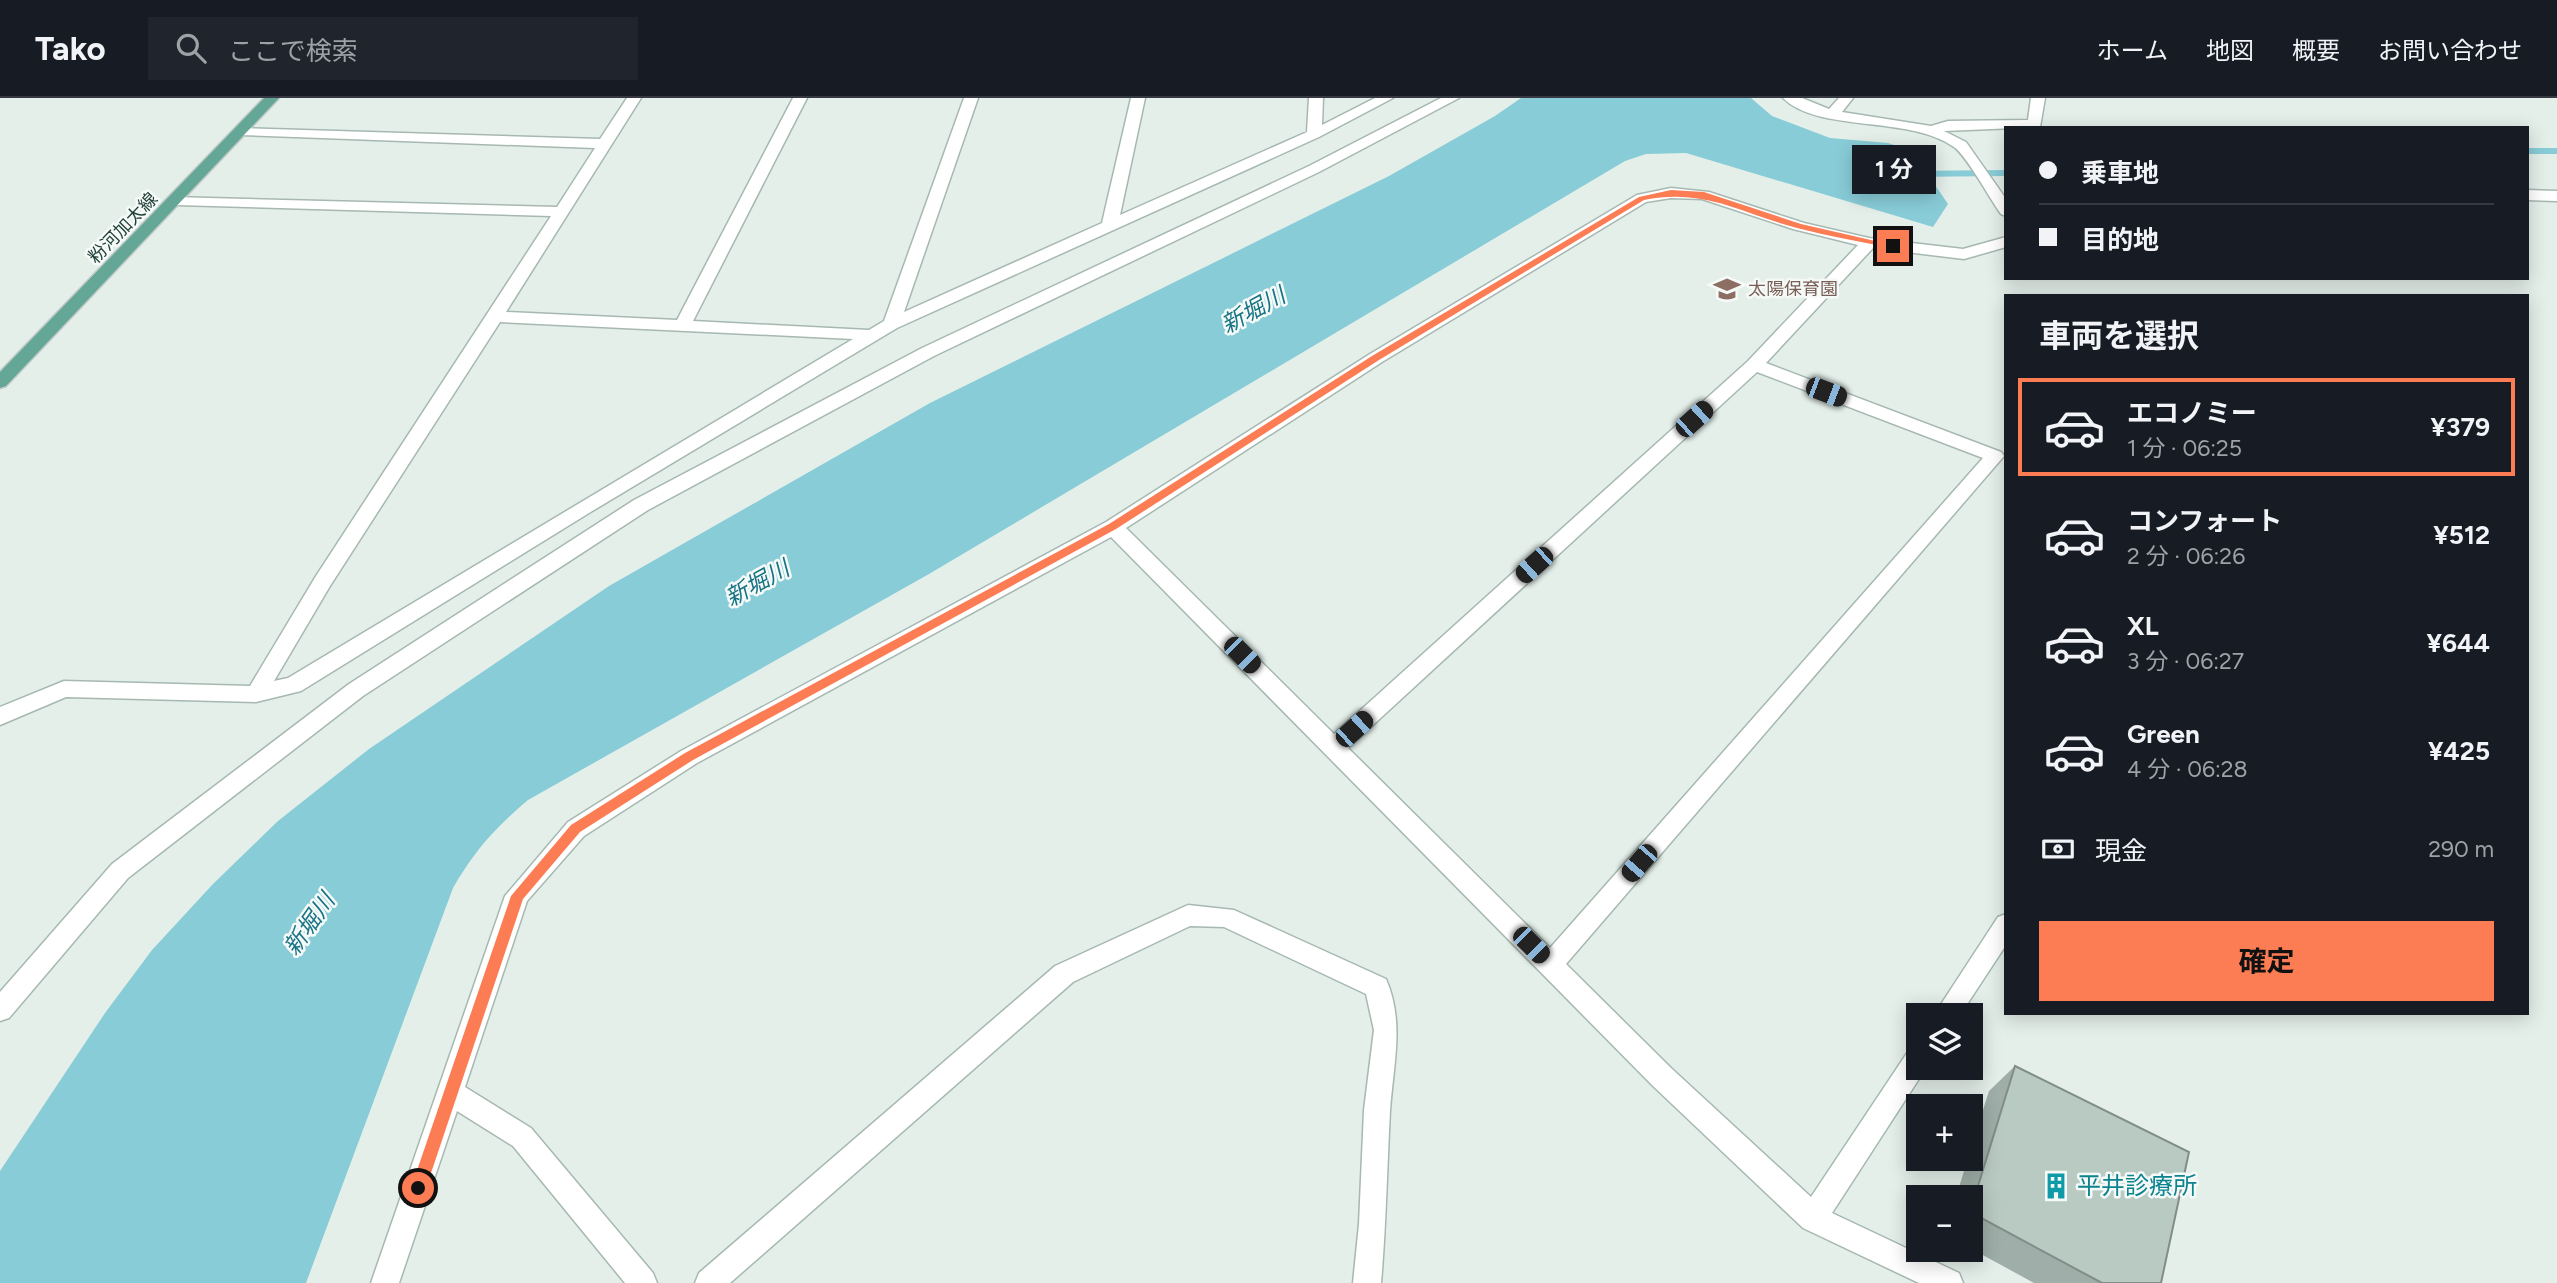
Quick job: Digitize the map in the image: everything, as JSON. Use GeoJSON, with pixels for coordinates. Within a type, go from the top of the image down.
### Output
{"type":"FeatureCollection","features":[{"type":"Feature","properties":{"kind":"main road","name":"粉河加太線"},"geometry":{"type":"LineString","coordinates":[[0,382],[272,98]]}},
{"type":"Feature","properties":{"kind":"street"},"geometry":{"type":"LineString","coordinates":[[256,694],[323,581],[634,98]]}},
{"type":"Feature","properties":{"kind":"street"},"geometry":{"type":"LineString","coordinates":[[683,324],[800,98]]}},
{"type":"Feature","properties":{"kind":"street"},"geometry":{"type":"LineString","coordinates":[[891,324],[971,98]]}},
{"type":"Feature","properties":{"kind":"street"},"geometry":{"type":"LineString","coordinates":[[1110,224],[1138,98]]}},
{"type":"Feature","properties":{"kind":"street"},"geometry":{"type":"LineString","coordinates":[[1314,134],[1316,98]]}},
{"type":"Feature","properties":{"kind":"street"},"geometry":{"type":"LineString","coordinates":[[0,716],[64,689],[256,694],[294,685],[891,324],[1314,134],[1386,98]]}},
{"type":"Feature","properties":{"kind":"street"},"geometry":{"type":"LineString","coordinates":[[0,1010],[120,871],[356,691],[641,505],[928,352],[1314,169],[1452,98]]}},
{"type":"Feature","properties":{"kind":"street"},"geometry":{"type":"LineString","coordinates":[[1790,98],[1832,116],[1880,120],[1932,131],[1961,145],[2004,208]]}},
{"type":"Feature","properties":{"kind":"street"},"geometry":{"type":"LineString","coordinates":[[1832,116],[1846,98]]}},
{"type":"Feature","properties":{"kind":"street"},"geometry":{"type":"LineString","coordinates":[[1932,131],[1948,125],[2035,124],[2038,98]]}},
{"type":"Feature","properties":{"kind":"street"},"geometry":{"type":"LineString","coordinates":[[241,131],[605,144]]}},
{"type":"Feature","properties":{"kind":"street"},"geometry":{"type":"LineString","coordinates":[[385,1283],[517,896],[576,829],[689,757],[1112,527],[1376,358],[1642,198],[1671,193],[1704,195],[1799,226],[1869,243],[1964,254],[2004,243]]}},
{"type":"Feature","properties":{"kind":"street"},"geometry":{"type":"LineString","coordinates":[[2529,195],[2557,195]]}},
{"type":"Feature","properties":{"kind":"street"},"geometry":{"type":"LineString","coordinates":[[177,200],[561,212]]}},
{"type":"Feature","properties":{"kind":"street"},"geometry":{"type":"LineString","coordinates":[[1334,747],[1754,365],[1869,243]]}},
{"type":"Feature","properties":{"kind":"street"},"geometry":{"type":"LineString","coordinates":[[495,317],[872,335]]}},
{"type":"Feature","properties":{"kind":"street"},"geometry":{"type":"LineString","coordinates":[[1550,965],[2000,458],[1754,365]]}},
{"type":"Feature","properties":{"kind":"street"},"geometry":{"type":"LineString","coordinates":[[1112,527],[1662,1077],[1813,1218],[1950,1283]]}},
{"type":"Feature","properties":{"kind":"street"},"geometry":{"type":"LineString","coordinates":[[709,1283],[1063,974],[1188,915],[1226,917],[1377,986],[1386,1030],[1377,1110],[1373,1224],[1367,1283]]}},
{"type":"Feature","properties":{"kind":"street"},"geometry":{"type":"LineString","coordinates":[[1954,1003],[2004,927]]}},
{"type":"Feature","properties":{"kind":"street"},"geometry":{"type":"LineString","coordinates":[[1813,1218],[1906,1076]]}},
{"type":"Feature","properties":{"kind":"street"},"geometry":{"type":"LineString","coordinates":[[451,1093],[522,1137],[643,1283]]}},
{"type":"Feature","properties":{"kind":"water","name":"新堀川"},"geometry":{"type":"Polygon","coordinates":[[[1521,98],[1751,98],[1772,116],[1830,138],[1888,143],[1912,151],[1948,204],[1933,227],[1686,153],[1646,154],[1625,161],[929,574],[528,800],[486,840],[453,888],[306,1283],[0,1283],[0,1171],[105,1013],[152,950],[213,884],[278,821],[369,749],[609,586],[930,403],[1389,176],[1495,116],[1521,98]]]}},
{"type":"Feature","properties":{"kind":"building","name":"平井診療所"},"geometry":{"type":"Polygon","coordinates":[[[2015,1066],[2189,1152],[2161,1283],[2102,1283],[1983,1219],[1983,1185],[1978,1185],[2015,1066]]]}},
{"type":"Feature","properties":{"kind":"waterway"},"geometry":{"type":"LineString","coordinates":[[2529,151],[2557,151]]}},
{"type":"Feature","properties":{"kind":"waterway"},"geometry":{"type":"LineString","coordinates":[[1906,174],[2004,173]]}},
{"type":"Feature","properties":{"kind":"place","name":"太陽保育園"},"geometry":{"type":"Point","coordinates":[1727,289]}},
{"type":"Feature","properties":{"kind":"place","name":"平井診療所"},"geometry":{"type":"Point","coordinates":[2056,1186]}},
{"type":"Feature","properties":{"kind":"route"},"geometry":{"type":"LineString","coordinates":[[418,1188],[517,896],[576,829],[689,757],[1112,527],[1376,358],[1642,198],[1671,193],[1704,195],[1799,226],[1893,246]]}}]}
